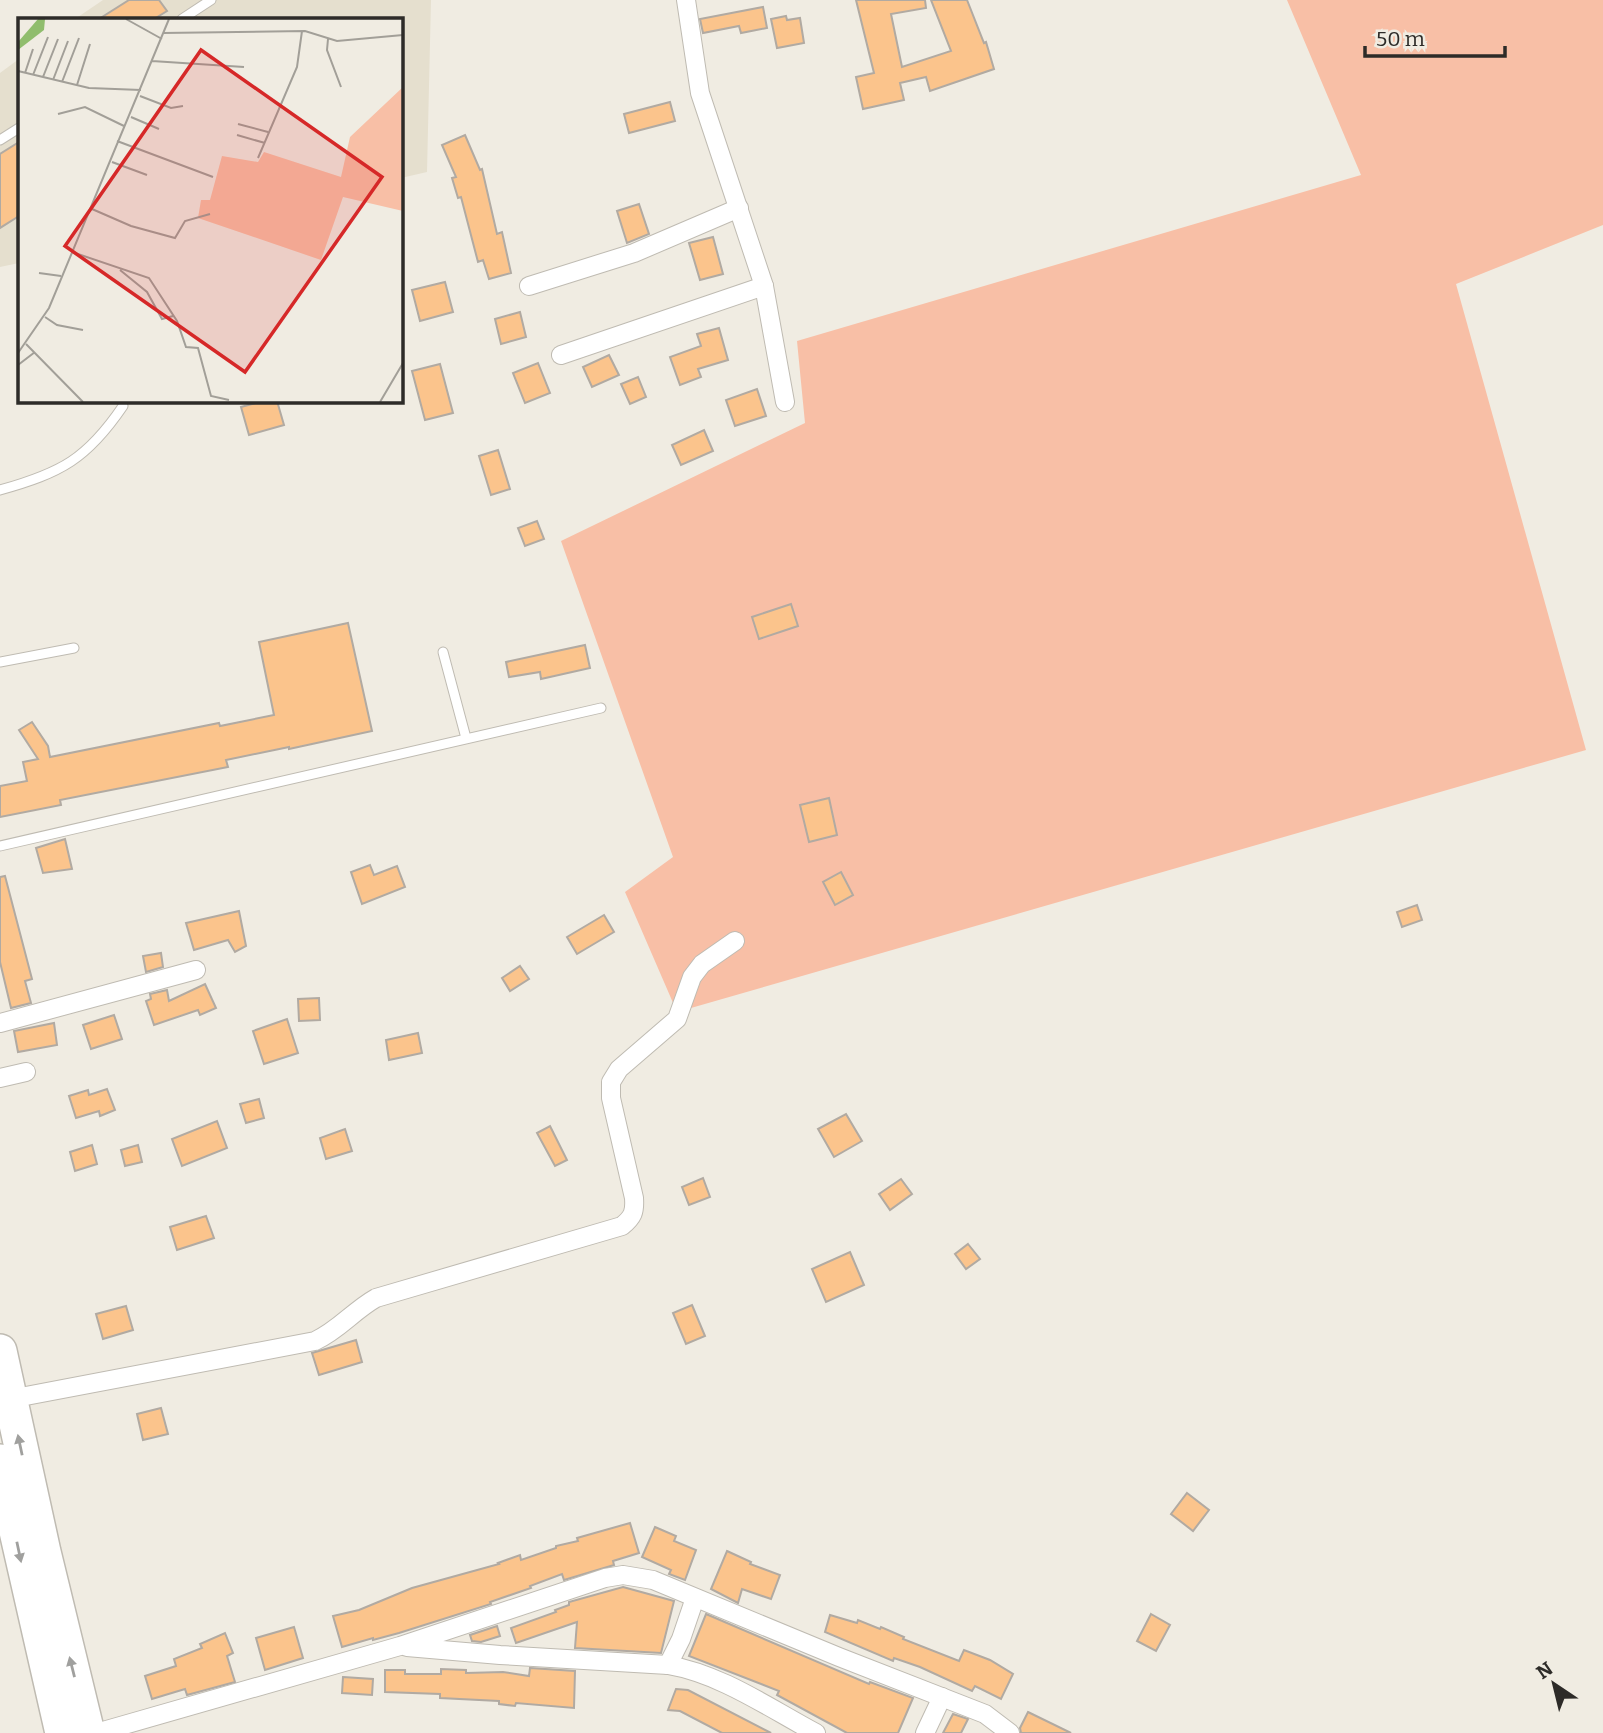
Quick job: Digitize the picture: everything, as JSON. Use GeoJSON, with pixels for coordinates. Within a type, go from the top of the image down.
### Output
{"type":"FeatureCollection","features":[{"type":"Feature","properties":{"kind":"highway"},"geometry":{"type":"LineString","coordinates":[[4,1377],[88,1733]]}},
{"type":"Feature","properties":{"kind":"highway"},"geometry":{"type":"LineString","coordinates":[[0,1461],[62,1733]]}},
{"type":"Feature","properties":{"kind":"street"},"geometry":{"type":"LineString","coordinates":[[686,0],[700,93],[764,286],[785,402]]}},
{"type":"Feature","properties":{"kind":"street"},"geometry":{"type":"LineString","coordinates":[[529,286],[634,253],[739,208]]}},
{"type":"Feature","properties":{"kind":"street"},"geometry":{"type":"LineString","coordinates":[[561,355],[764,286]]}},
{"type":"Feature","properties":{"kind":"street"},"geometry":{"type":"LineString","coordinates":[[4,1377],[315,1340],[330,1334],[348,1317],[376,1298],[622,1226],[632,1218],[635,1210],[611,1098],[611,1082],[619,1069],[677,1019],[692,977],[702,964],[735,941]]}},
{"type":"Feature","properties":{"kind":"street"},"geometry":{"type":"LineString","coordinates":[[0,1023],[196,970]]}},
{"type":"Feature","properties":{"kind":"street"},"geometry":{"type":"LineString","coordinates":[[0,1078],[26,1072]]}},
{"type":"Feature","properties":{"kind":"street"},"geometry":{"type":"LineString","coordinates":[[96,1733],[400,1646],[605,1578],[623,1575],[653,1580],[985,1714],[1010,1733]]}},
{"type":"Feature","properties":{"kind":"street"},"geometry":{"type":"LineString","coordinates":[[668,1665],[681,1639],[695,1598]]}},
{"type":"Feature","properties":{"kind":"street"},"geometry":{"type":"LineString","coordinates":[[400,1646],[500,1656],[668,1665],[704,1674],[816,1733]]}},
{"type":"Feature","properties":{"kind":"street"},"geometry":{"type":"LineString","coordinates":[[925,1733],[942,1697]]}},
{"type":"Feature","properties":{"kind":"lane"},"geometry":{"type":"LineString","coordinates":[[184,18],[211,0]]}},
{"type":"Feature","properties":{"kind":"lane"},"geometry":{"type":"LineString","coordinates":[[0,141],[18,129]]}},
{"type":"Feature","properties":{"kind":"lane"},"geometry":{"type":"LineString","coordinates":[[0,490],[61,470],[85,453],[123,406]]}},
{"type":"Feature","properties":{"kind":"lane"},"geometry":{"type":"LineString","coordinates":[[0,662],[74,648]]}},
{"type":"Feature","properties":{"kind":"lane"},"geometry":{"type":"LineString","coordinates":[[443,652],[466,738]]}},
{"type":"Feature","properties":{"kind":"lane"},"geometry":{"type":"LineString","coordinates":[[0,846],[601,708]]}},
{"type":"Feature","properties":{"kind":"shaded area"},"geometry":{"type":"Polygon","coordinates":[[[103,0],[431,0],[427,172],[402,178],[402,18],[76,18],[103,0]]]}},
{"type":"Feature","properties":{"kind":"shaded area"},"geometry":{"type":"Polygon","coordinates":[[[1287,0],[1603,0],[1603,225],[1456,284],[1586,750],[677,1012],[625,892],[673,857],[561,541],[805,423],[797,341],[1361,175],[1287,0]]]}},
{"type":"Feature","properties":{"kind":"shaded area"},"geometry":{"type":"Polygon","coordinates":[[[18,60],[18,263],[0,267],[0,73],[18,60]]]}},
{"type":"Feature","properties":{"kind":"building"},"geometry":{"type":"Polygon","coordinates":[[[129,0],[159,0],[167,11],[156,18],[101,18],[129,0]]]}},
{"type":"Feature","properties":{"kind":"building"},"geometry":{"type":"Polygon","coordinates":[[[856,0],[925,0],[926,8],[891,14],[902,67],[951,51],[931,0],[967,0],[984,43],[986,42],[994,69],[930,91],[926,77],[900,83],[904,100],[863,109],[856,77],[874,73],[856,0]]]}},
{"type":"Feature","properties":{"kind":"building"},"geometry":{"type":"Polygon","coordinates":[[[763,7],[767,28],[741,33],[739,26],[703,33],[700,19],[763,7]]]}},
{"type":"Feature","properties":{"kind":"building"},"geometry":{"type":"Polygon","coordinates":[[[786,16],[787,20],[800,18],[804,43],[777,48],[771,19],[786,16]]]}},
{"type":"Feature","properties":{"kind":"building"},"geometry":{"type":"Polygon","coordinates":[[[670,102],[675,121],[629,133],[624,114],[670,102]]]}},
{"type":"Feature","properties":{"kind":"building"},"geometry":{"type":"Polygon","coordinates":[[[465,135],[480,170],[482,169],[497,234],[502,232],[511,273],[489,279],[483,260],[478,262],[461,197],[458,198],[452,178],[456,177],[442,145],[465,135]]]}},
{"type":"Feature","properties":{"kind":"building"},"geometry":{"type":"Polygon","coordinates":[[[18,143],[18,217],[0,228],[0,154],[18,143]]]}},
{"type":"Feature","properties":{"kind":"building"},"geometry":{"type":"Polygon","coordinates":[[[639,204],[649,234],[627,243],[617,211],[639,204]]]}},
{"type":"Feature","properties":{"kind":"building"},"geometry":{"type":"Polygon","coordinates":[[[713,237],[723,274],[700,280],[689,243],[713,237]]]}},
{"type":"Feature","properties":{"kind":"building"},"geometry":{"type":"Polygon","coordinates":[[[445,282],[453,312],[420,321],[412,290],[445,282]]]}},
{"type":"Feature","properties":{"kind":"building"},"geometry":{"type":"Polygon","coordinates":[[[520,312],[526,337],[501,344],[495,319],[520,312]]]}},
{"type":"Feature","properties":{"kind":"building"},"geometry":{"type":"Polygon","coordinates":[[[719,328],[728,360],[698,369],[701,377],[680,385],[670,357],[701,346],[697,334],[719,328]]]}},
{"type":"Feature","properties":{"kind":"building"},"geometry":{"type":"Polygon","coordinates":[[[609,355],[619,375],[592,387],[583,367],[609,355]]]}},
{"type":"Feature","properties":{"kind":"building"},"geometry":{"type":"Polygon","coordinates":[[[538,363],[550,393],[525,403],[513,373],[538,363]]]}},
{"type":"Feature","properties":{"kind":"building"},"geometry":{"type":"Polygon","coordinates":[[[440,364],[453,413],[425,420],[412,371],[440,364]]]}},
{"type":"Feature","properties":{"kind":"building"},"geometry":{"type":"Polygon","coordinates":[[[638,377],[646,397],[630,404],[621,384],[638,377]]]}},
{"type":"Feature","properties":{"kind":"building"},"geometry":{"type":"Polygon","coordinates":[[[757,389],[766,416],[735,426],[726,400],[757,389]]]}},
{"type":"Feature","properties":{"kind":"building"},"geometry":{"type":"Polygon","coordinates":[[[259,402],[277,402],[284,425],[249,435],[241,407],[259,402]]]}},
{"type":"Feature","properties":{"kind":"building"},"geometry":{"type":"Polygon","coordinates":[[[704,430],[713,451],[681,465],[672,445],[704,430]]]}},
{"type":"Feature","properties":{"kind":"building"},"geometry":{"type":"Polygon","coordinates":[[[498,450],[510,489],[491,495],[479,456],[498,450]]]}},
{"type":"Feature","properties":{"kind":"building"},"geometry":{"type":"Polygon","coordinates":[[[537,521],[544,539],[525,546],[518,528],[537,521]]]}},
{"type":"Feature","properties":{"kind":"building"},"geometry":{"type":"Polygon","coordinates":[[[791,604],[798,626],[759,639],[752,617],[791,604]]]}},
{"type":"Feature","properties":{"kind":"building"},"geometry":{"type":"Polygon","coordinates":[[[348,623],[372,731],[226,760],[228,767],[60,800],[61,805],[0,817],[0,786],[27,781],[23,762],[38,759],[19,730],[32,722],[48,746],[50,757],[219,723],[220,726],[274,715],[259,642],[348,623]]]}},
{"type":"Feature","properties":{"kind":"building"},"geometry":{"type":"Polygon","coordinates":[[[585,645],[590,668],[541,679],[540,672],[509,677],[506,662],[585,645]]]}},
{"type":"Feature","properties":{"kind":"building"},"geometry":{"type":"Polygon","coordinates":[[[829,798],[837,835],[809,842],[800,805],[829,798]]]}},
{"type":"Feature","properties":{"kind":"building"},"geometry":{"type":"Polygon","coordinates":[[[65,839],[72,869],[43,873],[36,848],[65,839]]]}},
{"type":"Feature","properties":{"kind":"building"},"geometry":{"type":"Polygon","coordinates":[[[370,865],[374,875],[397,866],[405,887],[362,904],[351,872],[370,865]]]}},
{"type":"Feature","properties":{"kind":"building"},"geometry":{"type":"Polygon","coordinates":[[[841,872],[853,895],[835,905],[823,882],[841,872]]]}},
{"type":"Feature","properties":{"kind":"building"},"geometry":{"type":"Polygon","coordinates":[[[5,876],[32,979],[25,981],[31,1003],[11,1008],[0,962],[0,877],[5,876]]]}},
{"type":"Feature","properties":{"kind":"building"},"geometry":{"type":"Polygon","coordinates":[[[1417,905],[1422,920],[1402,927],[1397,912],[1417,905]]]}},
{"type":"Feature","properties":{"kind":"building"},"geometry":{"type":"Polygon","coordinates":[[[239,911],[246,946],[235,952],[228,940],[194,950],[186,923],[239,911]]]}},
{"type":"Feature","properties":{"kind":"building"},"geometry":{"type":"Polygon","coordinates":[[[604,915],[614,932],[577,954],[567,937],[604,915]]]}},
{"type":"Feature","properties":{"kind":"building"},"geometry":{"type":"Polygon","coordinates":[[[161,953],[163,967],[146,972],[143,956],[161,953]]]}},
{"type":"Feature","properties":{"kind":"building"},"geometry":{"type":"Polygon","coordinates":[[[520,966],[529,979],[510,991],[502,978],[520,966]]]}},
{"type":"Feature","properties":{"kind":"building"},"geometry":{"type":"Polygon","coordinates":[[[205,984],[216,1008],[200,1015],[198,1010],[154,1025],[146,1001],[151,999],[150,994],[167,990],[169,1001],[205,984]]]}},
{"type":"Feature","properties":{"kind":"building"},"geometry":{"type":"Polygon","coordinates":[[[319,998],[320,1020],[299,1021],[298,999],[319,998]]]}},
{"type":"Feature","properties":{"kind":"building"},"geometry":{"type":"Polygon","coordinates":[[[114,1015],[122,1039],[91,1049],[83,1025],[114,1015]]]}},
{"type":"Feature","properties":{"kind":"building"},"geometry":{"type":"Polygon","coordinates":[[[287,1019],[298,1053],[264,1064],[253,1031],[287,1019]]]}},
{"type":"Feature","properties":{"kind":"building"},"geometry":{"type":"Polygon","coordinates":[[[54,1023],[57,1045],[18,1052],[14,1031],[54,1023]]]}},
{"type":"Feature","properties":{"kind":"building"},"geometry":{"type":"Polygon","coordinates":[[[418,1033],[422,1053],[389,1060],[386,1040],[418,1033]]]}},
{"type":"Feature","properties":{"kind":"building"},"geometry":{"type":"Polygon","coordinates":[[[107,1089],[115,1110],[100,1116],[99,1111],[76,1118],[69,1096],[88,1090],[89,1095],[107,1089]]]}},
{"type":"Feature","properties":{"kind":"building"},"geometry":{"type":"Polygon","coordinates":[[[259,1099],[264,1118],[246,1123],[240,1104],[259,1099]]]}},
{"type":"Feature","properties":{"kind":"building"},"geometry":{"type":"Polygon","coordinates":[[[846,1114],[862,1141],[834,1157],[818,1129],[846,1114]]]}},
{"type":"Feature","properties":{"kind":"building"},"geometry":{"type":"Polygon","coordinates":[[[217,1121],[227,1148],[182,1166],[172,1139],[217,1121]]]}},
{"type":"Feature","properties":{"kind":"building"},"geometry":{"type":"Polygon","coordinates":[[[550,1126],[567,1160],[555,1166],[537,1133],[550,1126]]]}},
{"type":"Feature","properties":{"kind":"building"},"geometry":{"type":"Polygon","coordinates":[[[345,1129],[352,1151],[326,1159],[320,1138],[345,1129]]]}},
{"type":"Feature","properties":{"kind":"building"},"geometry":{"type":"Polygon","coordinates":[[[92,1145],[97,1164],[75,1171],[70,1152],[92,1145]]]}},
{"type":"Feature","properties":{"kind":"building"},"geometry":{"type":"Polygon","coordinates":[[[138,1145],[142,1162],[125,1166],[121,1150],[138,1145]]]}},
{"type":"Feature","properties":{"kind":"building"},"geometry":{"type":"Polygon","coordinates":[[[703,1178],[710,1197],[689,1205],[682,1187],[703,1178]]]}},
{"type":"Feature","properties":{"kind":"building"},"geometry":{"type":"Polygon","coordinates":[[[901,1179],[912,1194],[890,1210],[879,1194],[901,1179]]]}},
{"type":"Feature","properties":{"kind":"building"},"geometry":{"type":"Polygon","coordinates":[[[206,1216],[214,1238],[177,1250],[170,1227],[206,1216]]]}},
{"type":"Feature","properties":{"kind":"building"},"geometry":{"type":"Polygon","coordinates":[[[968,1244],[980,1259],[966,1269],[955,1254],[968,1244]]]}},
{"type":"Feature","properties":{"kind":"building"},"geometry":{"type":"Polygon","coordinates":[[[850,1252],[864,1285],[826,1302],[812,1269],[850,1252]]]}},
{"type":"Feature","properties":{"kind":"building"},"geometry":{"type":"Polygon","coordinates":[[[692,1305],[705,1336],[686,1344],[673,1313],[692,1305]]]}},
{"type":"Feature","properties":{"kind":"building"},"geometry":{"type":"Polygon","coordinates":[[[126,1306],[133,1330],[103,1339],[96,1314],[126,1306]]]}},
{"type":"Feature","properties":{"kind":"building"},"geometry":{"type":"Polygon","coordinates":[[[356,1340],[362,1362],[319,1375],[312,1353],[356,1340]]]}},
{"type":"Feature","properties":{"kind":"building"},"geometry":{"type":"Polygon","coordinates":[[[161,1408],[168,1434],[143,1440],[137,1414],[161,1408]]]}},
{"type":"Feature","properties":{"kind":"building"},"geometry":{"type":"Polygon","coordinates":[[[1187,1493],[1209,1510],[1193,1531],[1171,1514],[1187,1493]]]}},
{"type":"Feature","properties":{"kind":"building"},"geometry":{"type":"Polygon","coordinates":[[[630,1523],[639,1553],[613,1561],[614,1565],[564,1580],[562,1574],[490,1602],[491,1604],[399,1633],[342,1647],[333,1616],[359,1610],[412,1588],[499,1564],[520,1555],[521,1560],[556,1546],[578,1541],[577,1538],[630,1523]]]}},
{"type":"Feature","properties":{"kind":"building"},"geometry":{"type":"Polygon","coordinates":[[[655,1527],[676,1536],[674,1541],[696,1550],[685,1580],[669,1574],[671,1570],[642,1557],[655,1527]]]}},
{"type":"Feature","properties":{"kind":"building"},"geometry":{"type":"Polygon","coordinates":[[[727,1551],[751,1562],[750,1564],[780,1575],[771,1599],[742,1589],[738,1603],[711,1589],[727,1551]]]}},
{"type":"Feature","properties":{"kind":"building"},"geometry":{"type":"Polygon","coordinates":[[[623,1587],[674,1601],[661,1653],[575,1648],[577,1622],[516,1643],[511,1628],[556,1612],[555,1610],[569,1605],[569,1602],[623,1587]]]}},
{"type":"Feature","properties":{"kind":"building"},"geometry":{"type":"Polygon","coordinates":[[[706,1614],[869,1684],[870,1682],[913,1698],[898,1733],[847,1733],[777,1695],[779,1691],[689,1656],[706,1614]]]}},
{"type":"Feature","properties":{"kind":"building"},"geometry":{"type":"Polygon","coordinates":[[[1151,1614],[1170,1625],[1156,1651],[1137,1641],[1151,1614]]]}},
{"type":"Feature","properties":{"kind":"building"},"geometry":{"type":"Polygon","coordinates":[[[830,1615],[857,1623],[858,1620],[880,1629],[881,1627],[904,1637],[903,1639],[959,1661],[964,1650],[990,1660],[1013,1674],[1001,1699],[975,1686],[972,1691],[920,1667],[894,1658],[893,1661],[825,1632],[830,1615]]]}},
{"type":"Feature","properties":{"kind":"building"},"geometry":{"type":"Polygon","coordinates":[[[497,1626],[500,1636],[481,1642],[472,1641],[470,1635],[497,1626]]]}},
{"type":"Feature","properties":{"kind":"building"},"geometry":{"type":"Polygon","coordinates":[[[294,1627],[303,1658],[265,1670],[256,1638],[294,1627]]]}},
{"type":"Feature","properties":{"kind":"building"},"geometry":{"type":"Polygon","coordinates":[[[225,1633],[233,1653],[227,1656],[235,1682],[187,1695],[185,1689],[152,1699],[145,1676],[176,1666],[174,1659],[202,1648],[200,1644],[225,1633]]]}},
{"type":"Feature","properties":{"kind":"building"},"geometry":{"type":"Polygon","coordinates":[[[530,1668],[575,1671],[574,1708],[516,1703],[515,1706],[499,1704],[499,1701],[440,1698],[440,1694],[385,1692],[385,1670],[405,1670],[405,1674],[441,1674],[441,1669],[466,1670],[466,1673],[503,1672],[529,1676],[530,1668]]]}},
{"type":"Feature","properties":{"kind":"building"},"geometry":{"type":"Polygon","coordinates":[[[343,1677],[373,1679],[372,1695],[342,1693],[343,1677]]]}},
{"type":"Feature","properties":{"kind":"building"},"geometry":{"type":"Polygon","coordinates":[[[676,1689],[688,1690],[771,1733],[722,1733],[680,1711],[668,1710],[676,1689]]]}},
{"type":"Feature","properties":{"kind":"building"},"geometry":{"type":"Polygon","coordinates":[[[1028,1712],[1071,1733],[1021,1733],[1020,1728],[1028,1712]]]}},
{"type":"Feature","properties":{"kind":"building"},"geometry":{"type":"Polygon","coordinates":[[[953,1714],[968,1719],[961,1733],[943,1733],[953,1714]]]}}]}
